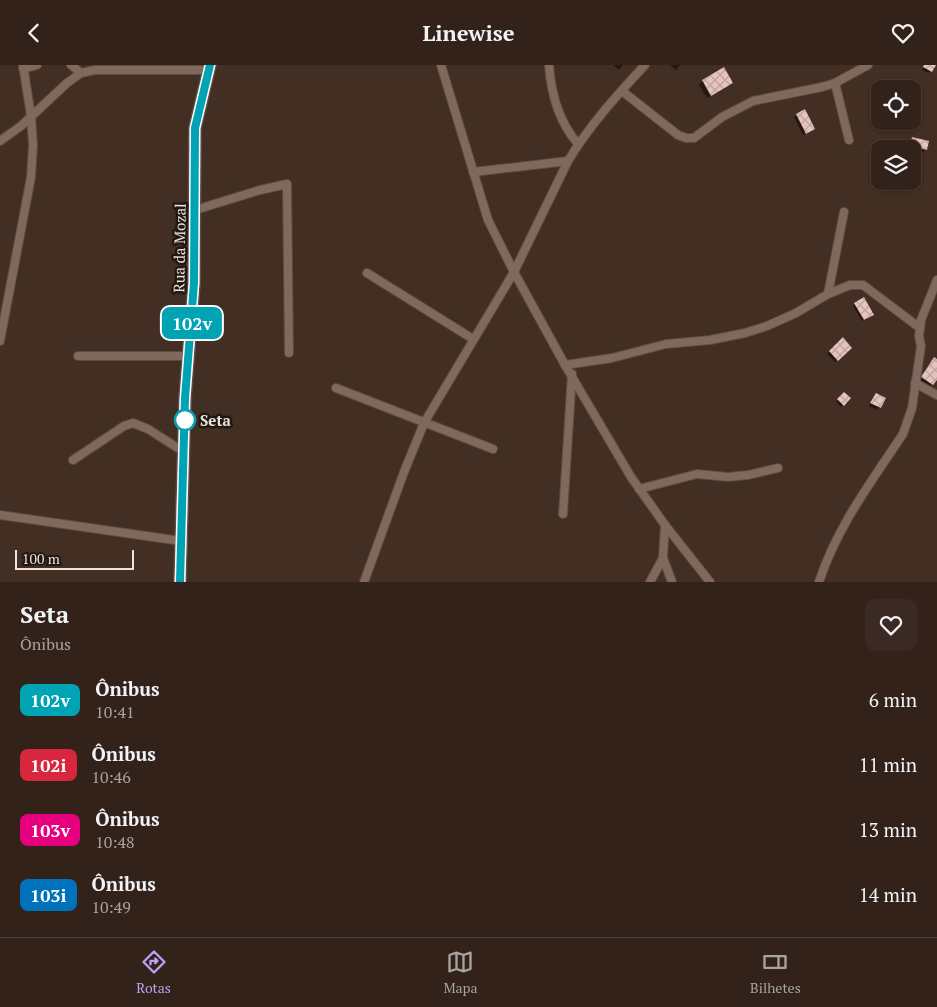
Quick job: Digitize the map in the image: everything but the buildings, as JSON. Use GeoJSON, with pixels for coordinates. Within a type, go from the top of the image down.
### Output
{"type":"FeatureCollection","features":[{"type":"Feature","properties":{"kind":"main road","name":"Rua da Mozal"},"geometry":{"type":"LineString","coordinates":[[180,582],[188,356],[194,283],[195,128],[209,67]]}},
{"type":"Feature","properties":{"kind":"street"},"geometry":{"type":"LineString","coordinates":[[0,341],[31,177],[33,145],[31,116],[23,67],[37,65]]}},
{"type":"Feature","properties":{"kind":"street"},"geometry":{"type":"LineString","coordinates":[[71,65],[81,73]]}},
{"type":"Feature","properties":{"kind":"street"},"geometry":{"type":"LineString","coordinates":[[441,65],[488,220],[514,272],[639,489],[710,582]]}},
{"type":"Feature","properties":{"kind":"street"},"geometry":{"type":"LineString","coordinates":[[549,65],[556,103],[562,122],[578,144]]}},
{"type":"Feature","properties":{"kind":"street"},"geometry":{"type":"LineString","coordinates":[[364,582],[424,423],[514,272],[578,144],[645,65]]}},
{"type":"Feature","properties":{"kind":"street"},"geometry":{"type":"LineString","coordinates":[[622,91],[678,135],[694,138],[722,117],[753,101],[808,91],[835,83],[868,65]]}},
{"type":"Feature","properties":{"kind":"street"},"geometry":{"type":"LineString","coordinates":[[0,141],[81,73],[95,70],[209,67]]}},
{"type":"Feature","properties":{"kind":"street"},"geometry":{"type":"LineString","coordinates":[[835,83],[849,140]]}},
{"type":"Feature","properties":{"kind":"street"},"geometry":{"type":"LineString","coordinates":[[473,172],[568,161]]}},
{"type":"Feature","properties":{"kind":"street"},"geometry":{"type":"LineString","coordinates":[[194,210],[287,184],[289,353]]}},
{"type":"Feature","properties":{"kind":"street"},"geometry":{"type":"LineString","coordinates":[[828,294],[844,212]]}},
{"type":"Feature","properties":{"kind":"street"},"geometry":{"type":"LineString","coordinates":[[368,273],[473,339]]}},
{"type":"Feature","properties":{"kind":"street"},"geometry":{"type":"LineString","coordinates":[[819,582],[825,563],[863,492],[903,434],[912,408],[921,346],[920,328],[926,305],[937,280]]}},
{"type":"Feature","properties":{"kind":"street"},"geometry":{"type":"LineString","coordinates":[[566,365],[612,358],[666,343],[710,340],[744,333],[767,326],[796,313],[828,294],[850,285],[862,285],[920,328]]}},
{"type":"Feature","properties":{"kind":"street"},"geometry":{"type":"LineString","coordinates":[[78,356],[188,356]]}},
{"type":"Feature","properties":{"kind":"street"},"geometry":{"type":"LineString","coordinates":[[563,514],[572,374]]}},
{"type":"Feature","properties":{"kind":"street"},"geometry":{"type":"LineString","coordinates":[[915,383],[937,395]]}},
{"type":"Feature","properties":{"kind":"street"},"geometry":{"type":"LineString","coordinates":[[336,388],[493,449]]}},
{"type":"Feature","properties":{"kind":"street"},"geometry":{"type":"LineString","coordinates":[[73,460],[124,425],[133,423],[148,429],[184,452]]}},
{"type":"Feature","properties":{"kind":"street"},"geometry":{"type":"LineString","coordinates":[[639,489],[697,473],[728,477],[748,475],[778,468]]}},
{"type":"Feature","properties":{"kind":"street"},"geometry":{"type":"LineString","coordinates":[[0,515],[181,541]]}},
{"type":"Feature","properties":{"kind":"street"},"geometry":{"type":"LineString","coordinates":[[665,525],[663,558],[672,582]]}},
{"type":"Feature","properties":{"kind":"street"},"geometry":{"type":"LineString","coordinates":[[650,582],[663,558]]}},
{"type":"Feature","properties":{"kind":"bus line","name":"102v"},"geometry":{"type":"LineString","coordinates":[[180,582],[185,398],[194,283],[195,128],[210,65]]}},
{"type":"Feature","properties":{"kind":"place","name":"Seta"},"geometry":{"type":"Point","coordinates":[185,420]}}]}
